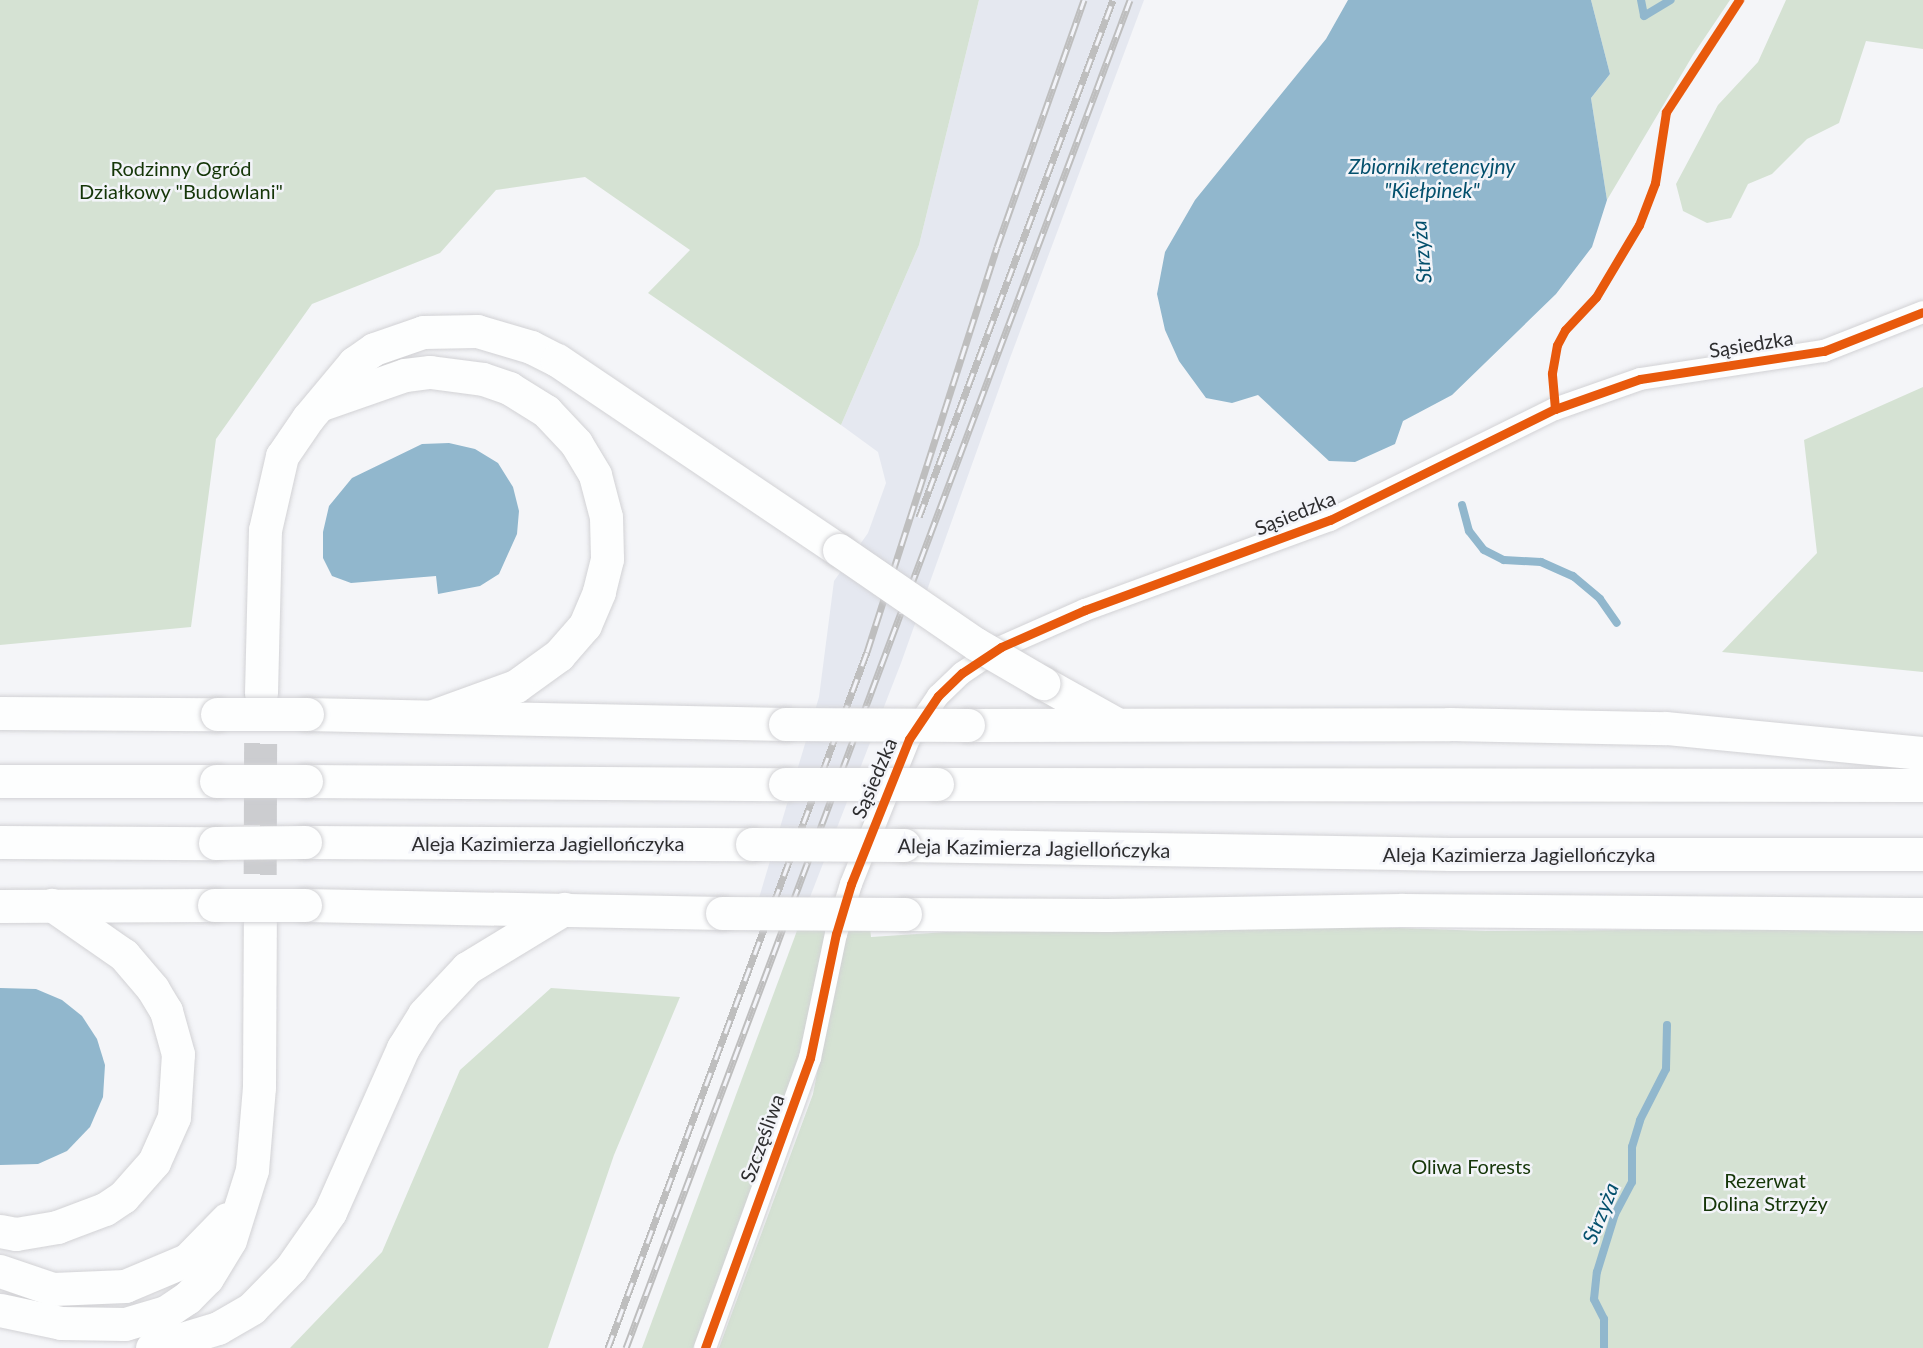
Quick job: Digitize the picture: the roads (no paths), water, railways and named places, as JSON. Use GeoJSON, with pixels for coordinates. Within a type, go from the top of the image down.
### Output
{"type":"FeatureCollection","features":[{"type":"Feature","properties":{"kind":"highway"},"geometry":{"type":"LineString","coordinates":[[261,693],[262,571],[269,502],[282,456],[354,363],[395,339],[451,330],[501,336],[557,360],[975,644],[1117,724]]}},
{"type":"Feature","properties":{"kind":"highway"},"geometry":{"type":"LineString","coordinates":[[322,404],[405,375],[430,372],[483,379],[509,388],[546,411],[576,443],[595,475],[606,517],[607,559],[599,592],[585,625],[559,655],[516,687],[435,715]]}},
{"type":"Feature","properties":{"kind":"highway"},"geometry":{"type":"LineString","coordinates":[[0,713],[435,715],[785,724],[1666,728],[1923,753]]}},
{"type":"Feature","properties":{"kind":"highway"},"geometry":{"type":"LineString","coordinates":[[0,781],[1923,785]]}},
{"type":"Feature","properties":{"kind":"highway","name":"Aleja Kazimierza Jagiellończyka"},"geometry":{"type":"LineString","coordinates":[[0,842],[904,845],[1450,854],[1923,854]]}},
{"type":"Feature","properties":{"kind":"highway"},"geometry":{"type":"LineString","coordinates":[[0,906],[305,904],[722,913],[1108,915],[1402,910],[1923,914]]}},
{"type":"Feature","properties":{"kind":"highway"},"geometry":{"type":"LineString","coordinates":[[0,1231],[16,1234],[57,1227],[105,1209],[123,1197],[154,1162],[174,1117],[178,1054],[157,997],[124,955],[52,905]]}},
{"type":"Feature","properties":{"kind":"highway"},"geometry":{"type":"LineString","coordinates":[[152,1348],[218,1328],[252,1308],[291,1268],[330,1212],[403,1048],[424,1014],[467,968],[564,909]]}},
{"type":"Feature","properties":{"kind":"highway"},"geometry":{"type":"LineString","coordinates":[[0,1310],[104,1327],[166,1312],[187,1298],[219,1260],[247,1190],[258,1108],[260,923]]}},
{"type":"Feature","properties":{"kind":"highway"},"geometry":{"type":"LineString","coordinates":[[0,1271],[53,1289],[88,1290],[147,1280],[187,1260],[220,1228],[247,1190]]}},
{"type":"Feature","properties":{"kind":"highway"},"geometry":{"type":"LineString","coordinates":[[0,1317],[29,1332],[85,1348]]}},
{"type":"Feature","properties":{"kind":"street","name":"Sąsiedzka"},"geometry":{"type":"LineString","coordinates":[[836,934],[851,884],[909,739],[938,696],[962,674],[1001,647],[1085,610],[1330,520],[1555,409],[1640,379],[1824,351],[1923,312]]}},
{"type":"Feature","properties":{"kind":"street","name":"Szczęśliwa"},"geometry":{"type":"LineString","coordinates":[[705,1348],[810,1058],[836,934]]}},
{"type":"Feature","properties":{"kind":"water","name":"Zbiornik retencyjny \"Kiełpinek\""},"geometry":{"type":"Polygon","coordinates":[[[1348,0],[1591,0],[1610,74],[1591,98],[1607,200],[1592,247],[1556,294],[1452,395],[1403,421],[1395,444],[1355,462],[1329,461],[1258,395],[1232,403],[1206,398],[1179,361],[1165,330],[1157,294],[1165,252],[1195,200],[1326,39],[1348,0]]]}},
{"type":"Feature","properties":{"kind":"water"},"geometry":{"type":"Polygon","coordinates":[[[449,443],[475,449],[498,463],[513,487],[519,511],[517,534],[499,574],[480,586],[438,594],[436,576],[351,583],[332,576],[323,558],[323,532],[329,506],[352,478],[422,444],[449,443]]]}},
{"type":"Feature","properties":{"kind":"water"},"geometry":{"type":"Polygon","coordinates":[[[0,988],[36,989],[62,1000],[82,1016],[97,1039],[105,1065],[103,1097],[90,1127],[67,1151],[38,1164],[0,1165],[0,988]]]}},
{"type":"Feature","properties":{"kind":"waterway"},"geometry":{"type":"LineString","coordinates":[[1641,0],[1644,16],[1671,0]]}},
{"type":"Feature","properties":{"kind":"waterway","name":"Strzyża"},"geometry":{"type":"LineString","coordinates":[[1462,505],[1469,531],[1484,550],[1504,560],[1541,562],[1573,576],[1600,599],[1617,623]]}},
{"type":"Feature","properties":{"kind":"waterway","name":"Strzyża"},"geometry":{"type":"LineString","coordinates":[[1604,1348],[1604,1319],[1594,1299],[1597,1272],[1615,1214],[1632,1182],[1632,1147],[1640,1120],[1666,1069],[1667,1025]]}},
{"type":"Feature","properties":{"kind":"tunnel"},"geometry":{"type":"LineString","coordinates":[[260,923],[261,693]]}},
{"type":"Feature","properties":{"kind":"railway"},"geometry":{"type":"LineString","coordinates":[[608,1348],[867,652],[997,247],[1084,0]]}},
{"type":"Feature","properties":{"kind":"railway"},"geometry":{"type":"LineString","coordinates":[[919,517],[1113,0]]}},
{"type":"Feature","properties":{"kind":"railway"},"geometry":{"type":"LineString","coordinates":[[626,1348],[1130,0]]}},
{"type":"Feature","properties":{"kind":"park label","name":"Rodzinny Ogród Działkowy \"Budowlani\""},"geometry":{"type":"Point","coordinates":[181,180]}},
{"type":"Feature","properties":{"kind":"park label","name":"Oliwa Forests"},"geometry":{"type":"Point","coordinates":[1471,1166]}},
{"type":"Feature","properties":{"kind":"park label","name":"Rezerwat Dolina Strzyży"},"geometry":{"type":"Point","coordinates":[1765,1192]}}]}
